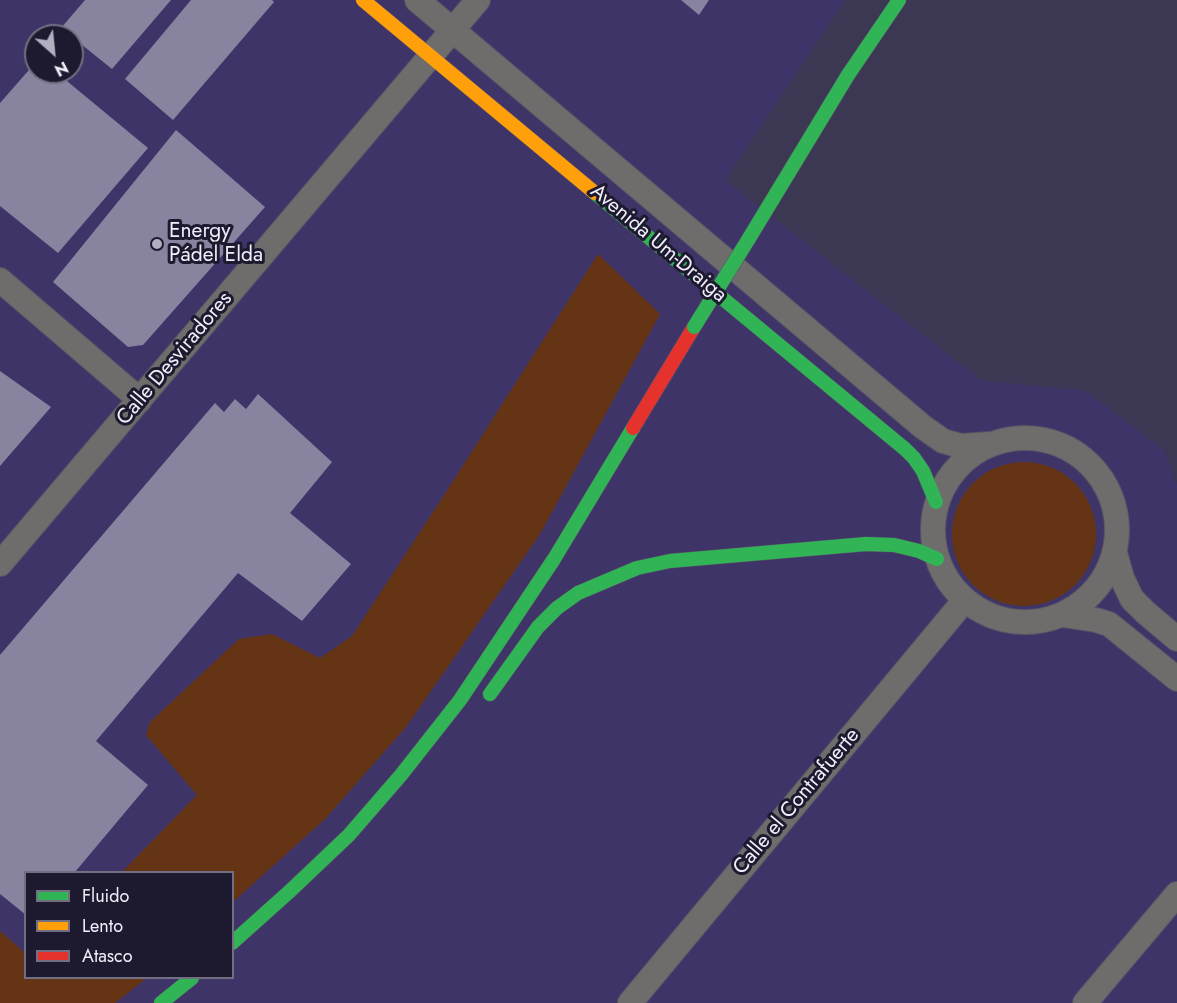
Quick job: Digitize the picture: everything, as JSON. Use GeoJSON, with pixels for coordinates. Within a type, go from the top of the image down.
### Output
{"type":"FeatureCollection","features":[{"type":"Feature","properties":{"kind":"main road","name":"Avenida Um-Draiga"},"geometry":{"type":"LineString","coordinates":[[363,0],[442,43],[905,449],[923,471],[936,502]]}},
{"type":"Feature","properties":{"kind":"main road"},"geometry":{"type":"LineString","coordinates":[[234,941],[349,835],[401,775],[460,700],[554,559],[848,75],[899,0]]}},
{"type":"Feature","properties":{"kind":"main road"},"geometry":{"type":"LineString","coordinates":[[480,708],[538,627],[557,608],[578,593],[637,568],[670,561],[866,544],[894,545],[919,551],[937,560]]}},
{"type":"Feature","properties":{"kind":"main road"},"geometry":{"type":"LineString","coordinates":[[401,775],[420,768]]}},
{"type":"Feature","properties":{"kind":"main road"},"geometry":{"type":"LineString","coordinates":[[161,1003],[191,979]]}},
{"type":"Feature","properties":{"kind":"street","name":"Avenida Um-Draiga"},"geometry":{"type":"LineString","coordinates":[[417,0],[442,43],[923,427],[943,441],[961,446],[990,444]]}},
{"type":"Feature","properties":{"kind":"street","name":"Calle Desviradores"},"geometry":{"type":"LineString","coordinates":[[0,564],[478,0]]}},
{"type":"Feature","properties":{"kind":"street"},"geometry":{"type":"LineString","coordinates":[[0,280],[140,400]]}},
{"type":"Feature","properties":{"kind":"street"},"geometry":{"type":"LineString","coordinates":[[1030,438],[1050,441],[1086,460],[1100,475],[1110,493],[1116,513],[1118,533],[1115,553],[1108,572],[1096,590],[1081,604],[1063,615],[1038,622],[1012,622],[986,615],[964,601],[950,586],[939,568],[931,531],[936,502],[959,465],[990,444],[1010,439],[1030,438]]}},
{"type":"Feature","properties":{"kind":"street"},"geometry":{"type":"LineString","coordinates":[[1115,553],[1122,578],[1132,599],[1177,639]]}},
{"type":"Feature","properties":{"kind":"street","name":"Calle el Contrafuerte"},"geometry":{"type":"LineString","coordinates":[[630,1003],[964,601]]}},
{"type":"Feature","properties":{"kind":"street"},"geometry":{"type":"LineString","coordinates":[[1063,615],[1109,624],[1177,679]]}},
{"type":"Feature","properties":{"kind":"street"},"geometry":{"type":"LineString","coordinates":[[1085,1003],[1177,894]]}},
{"type":"Feature","properties":{"kind":"shaded area"},"geometry":{"type":"Polygon","coordinates":[[[0,0],[845,0],[725,180],[982,381],[1086,391],[1164,450],[1177,485],[1177,1003],[0,1003],[0,0]]]}},
{"type":"Feature","properties":{"kind":"shaded area"},"geometry":{"type":"Polygon","coordinates":[[[598,254],[660,314],[540,534],[406,727],[325,819],[234,901],[234,871],[123,871],[197,795],[146,735],[150,722],[239,639],[272,634],[320,658],[352,636],[598,254]]]}},
{"type":"Feature","properties":{"kind":"shaded area"},"geometry":{"type":"Polygon","coordinates":[[[1024,462],[1052,467],[1075,483],[1091,506],[1096,534],[1091,562],[1075,585],[1052,601],[1024,606],[996,601],[973,585],[957,562],[952,534],[957,506],[973,483],[996,467],[1024,462]]]}},
{"type":"Feature","properties":{"kind":"shaded area"},"geometry":{"type":"Polygon","coordinates":[[[0,931],[24,952],[24,979],[146,979],[115,1003],[0,1003],[0,931]]]}},
{"type":"Feature","properties":{"kind":"building"},"geometry":{"type":"Polygon","coordinates":[[[85,0],[171,0],[112,69],[84,46],[84,24],[64,24],[85,0]]]}},
{"type":"Feature","properties":{"kind":"building"},"geometry":{"type":"Polygon","coordinates":[[[191,0],[272,0],[274,2],[173,120],[125,79],[191,0]]]}},
{"type":"Feature","properties":{"kind":"building"},"geometry":{"type":"Polygon","coordinates":[[[681,0],[709,0],[699,15],[681,0]]]}},
{"type":"Feature","properties":{"kind":"building"},"geometry":{"type":"Polygon","coordinates":[[[24,76],[24,84],[71,84],[148,148],[58,253],[0,206],[0,103],[24,76]]]}},
{"type":"Feature","properties":{"kind":"building","name":"Energy Pádel Elda"},"geometry":{"type":"Polygon","coordinates":[[[176,130],[265,207],[143,345],[128,347],[53,282],[176,130]]]}},
{"type":"Feature","properties":{"kind":"building"},"geometry":{"type":"Polygon","coordinates":[[[0,371],[51,407],[0,466],[0,371]]]}},
{"type":"Feature","properties":{"kind":"building"},"geometry":{"type":"Polygon","coordinates":[[[258,394],[332,462],[290,513],[351,564],[302,621],[238,573],[96,741],[148,785],[76,871],[24,871],[24,913],[0,894],[0,655],[215,403],[224,412],[235,399],[246,409],[258,394]]]}},
{"type":"Feature","properties":{"kind":"traffic: fast"},"geometry":{"type":"LineString","coordinates":[[748,240],[848,75],[899,0]]}},
{"type":"Feature","properties":{"kind":"traffic: fast"},"geometry":{"type":"LineString","coordinates":[[595,193],[905,449],[923,471],[936,502]]}},
{"type":"Feature","properties":{"kind":"traffic: fast"},"geometry":{"type":"LineString","coordinates":[[694,327],[748,240]]}},
{"type":"Feature","properties":{"kind":"traffic: fast"},"geometry":{"type":"LineString","coordinates":[[234,941],[349,835],[401,775],[460,700],[554,559],[633,428]]}},
{"type":"Feature","properties":{"kind":"traffic: fast"},"geometry":{"type":"LineString","coordinates":[[490,694],[538,627],[557,608],[578,593],[637,568],[670,561],[866,544],[894,545],[919,551],[937,559]]}},
{"type":"Feature","properties":{"kind":"traffic: fast"},"geometry":{"type":"LineString","coordinates":[[161,1003],[191,979]]}},
{"type":"Feature","properties":{"kind":"traffic: slow"},"geometry":{"type":"LineString","coordinates":[[363,0],[595,193]]}},
{"type":"Feature","properties":{"kind":"traffic: jam"},"geometry":{"type":"LineString","coordinates":[[633,428],[694,327]]}},
{"type":"Feature","properties":{"kind":"place","name":"Energy Pádel Elda"},"geometry":{"type":"Point","coordinates":[157,244]}}]}
